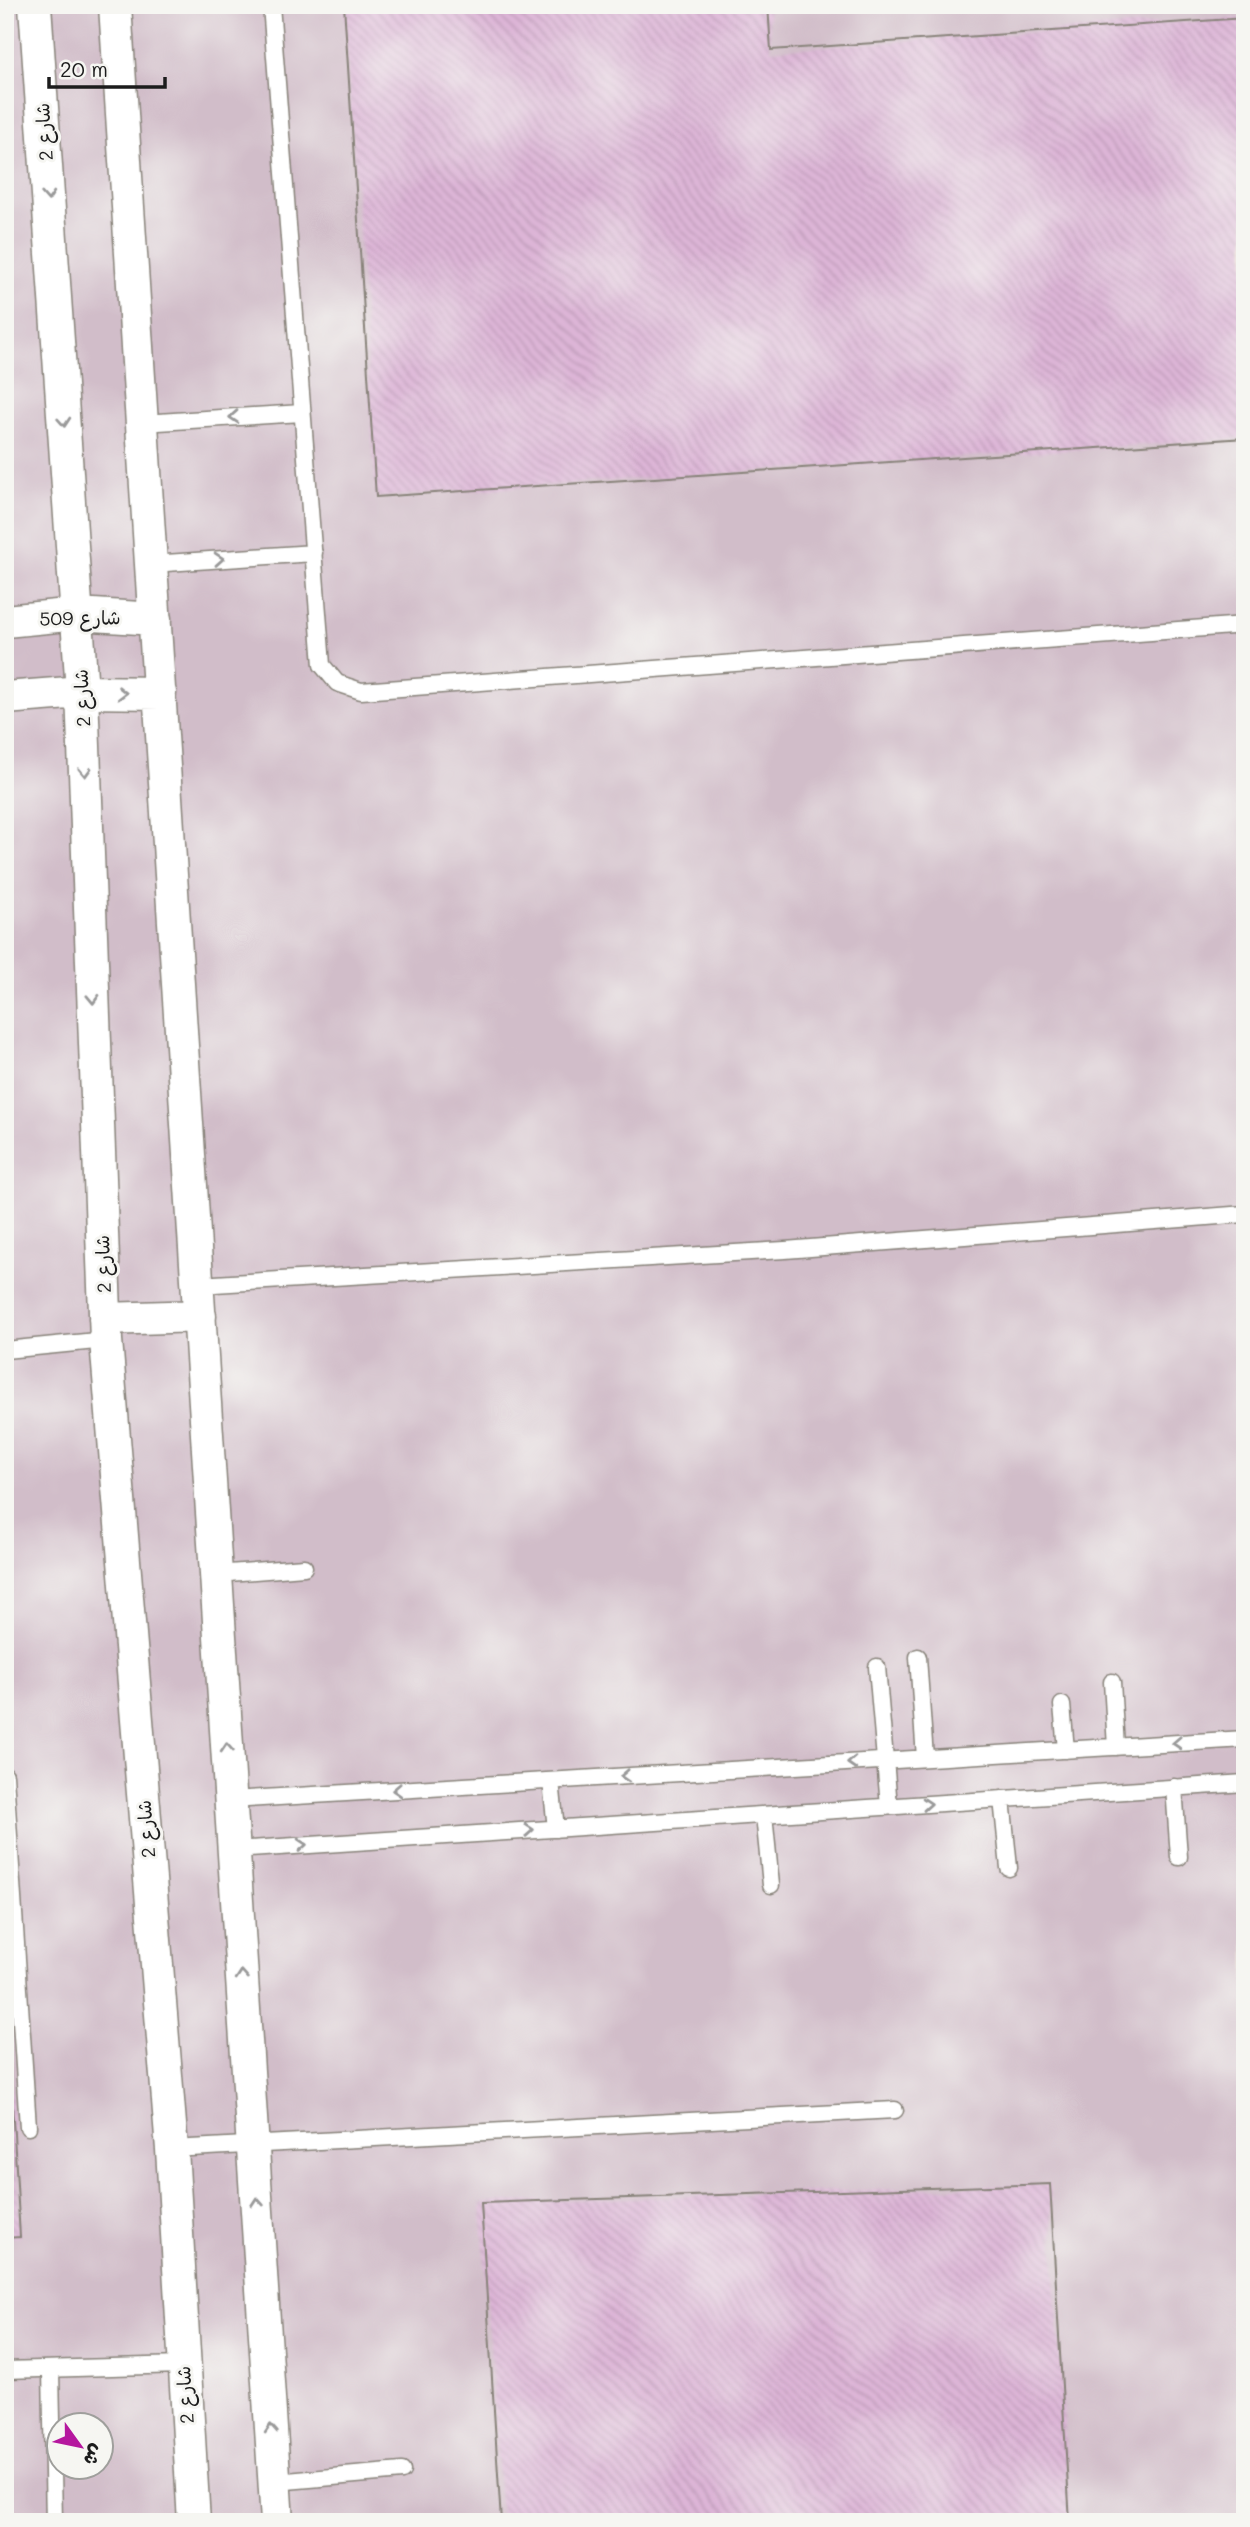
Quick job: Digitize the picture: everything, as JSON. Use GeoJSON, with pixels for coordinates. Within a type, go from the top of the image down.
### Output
{"type":"FeatureCollection","features":[{"type":"Feature","properties":{"kind":"street","name":"شارع 2"},"geometry":{"type":"LineString","coordinates":[[34,5],[78,614],[106,1329],[172,2149],[194,2522]]}},
{"type":"Feature","properties":{"kind":"street"},"geometry":{"type":"LineString","coordinates":[[115,5],[277,2522]]}},
{"type":"Feature","properties":{"kind":"street","name":"شارع 509"},"geometry":{"type":"LineString","coordinates":[[5,621],[78,614],[155,619]]}},
{"type":"Feature","properties":{"kind":"street"},"geometry":{"type":"LineString","coordinates":[[5,698],[82,692],[160,694]]}},
{"type":"Feature","properties":{"kind":"street"},"geometry":{"type":"LineString","coordinates":[[106,1329],[200,1316]]}},
{"type":"Feature","properties":{"kind":"lane"},"geometry":{"type":"LineString","coordinates":[[271,5],[322,665],[337,683],[360,691],[1245,625]]}},
{"type":"Feature","properties":{"kind":"lane"},"geometry":{"type":"LineString","coordinates":[[142,423],[302,413]]}},
{"type":"Feature","properties":{"kind":"lane"},"geometry":{"type":"LineString","coordinates":[[151,564],[314,553]]}},
{"type":"Feature","properties":{"kind":"lane"},"geometry":{"type":"LineString","coordinates":[[198,1285],[785,1250],[1245,1214]]}},
{"type":"Feature","properties":{"kind":"lane"},"geometry":{"type":"LineString","coordinates":[[5,1350],[106,1329]]}},
{"type":"Feature","properties":{"kind":"lane"},"geometry":{"type":"LineString","coordinates":[[216,1574],[304,1567]]}},
{"type":"Feature","properties":{"kind":"lane"},"geometry":{"type":"LineString","coordinates":[[918,1657],[925,1758]]}},
{"type":"Feature","properties":{"kind":"lane"},"geometry":{"type":"LineString","coordinates":[[877,1667],[889,1806]]}},
{"type":"Feature","properties":{"kind":"lane"},"geometry":{"type":"LineString","coordinates":[[1112,1682],[1116,1747]]}},
{"type":"Feature","properties":{"kind":"lane"},"geometry":{"type":"LineString","coordinates":[[1062,1705],[1066,1750]]}},
{"type":"Feature","properties":{"kind":"lane"},"geometry":{"type":"LineString","coordinates":[[231,1800],[1245,1740]]}},
{"type":"Feature","properties":{"kind":"lane"},"geometry":{"type":"LineString","coordinates":[[5,1775],[28,2127]]}},
{"type":"Feature","properties":{"kind":"lane"},"geometry":{"type":"LineString","coordinates":[[551,1780],[556,1829]]}},
{"type":"Feature","properties":{"kind":"lane"},"geometry":{"type":"LineString","coordinates":[[234,1850],[1245,1783]]}},
{"type":"Feature","properties":{"kind":"lane"},"geometry":{"type":"LineString","coordinates":[[1174,1787],[1179,1857]]}},
{"type":"Feature","properties":{"kind":"lane"},"geometry":{"type":"LineString","coordinates":[[1002,1799],[1009,1868]]}},
{"type":"Feature","properties":{"kind":"lane"},"geometry":{"type":"LineString","coordinates":[[764,1815],[771,1885]]}},
{"type":"Feature","properties":{"kind":"lane"},"geometry":{"type":"LineString","coordinates":[[172,2149],[895,2110]]}},
{"type":"Feature","properties":{"kind":"lane"},"geometry":{"type":"LineString","coordinates":[[5,2370],[183,2365]]}},
{"type":"Feature","properties":{"kind":"lane"},"geometry":{"type":"LineString","coordinates":[[51,2370],[54,2522]]}},
{"type":"Feature","properties":{"kind":"lane"},"geometry":{"type":"LineString","coordinates":[[275,2482],[402,2471]]}},
{"type":"Feature","properties":{"kind":"shaded area"},"geometry":{"type":"Polygon","coordinates":[[[5,5],[1245,5],[1245,2522],[5,2522],[5,5]]]}},
{"type":"Feature","properties":{"kind":"building"},"geometry":{"type":"Polygon","coordinates":[[[344,5],[768,5],[771,50],[1245,18],[1245,438],[376,497],[344,5]]]}},
{"type":"Feature","properties":{"kind":"building"},"geometry":{"type":"Polygon","coordinates":[[[5,2040],[20,2237],[5,2238],[5,2040]]]}},
{"type":"Feature","properties":{"kind":"building"},"geometry":{"type":"Polygon","coordinates":[[[1050,2184],[1070,2522],[501,2522],[481,2203],[1050,2184]]]}}]}
